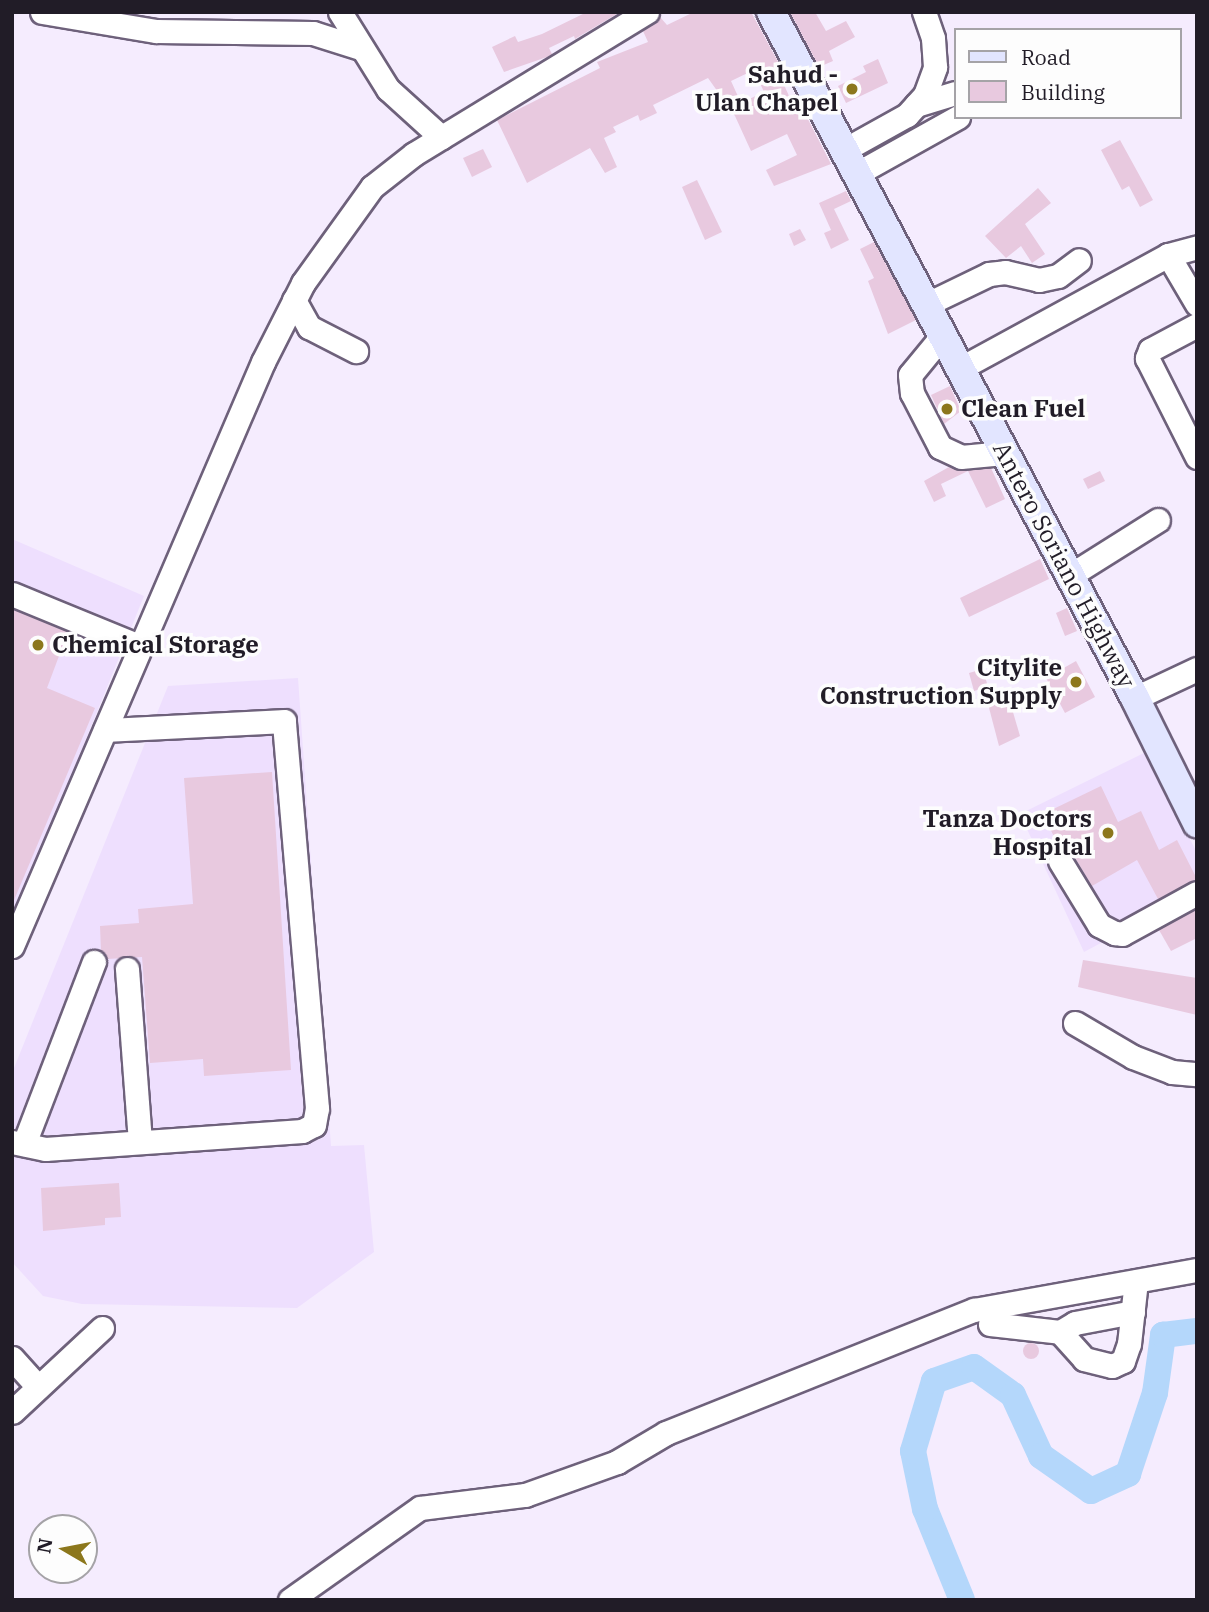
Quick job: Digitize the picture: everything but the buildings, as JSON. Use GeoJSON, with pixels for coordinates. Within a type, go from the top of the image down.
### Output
{"type":"FeatureCollection","features":[{"type":"Feature","properties":{"kind":"main road","name":"Antero Soriano Highway"},"geometry":{"type":"LineString","coordinates":[[771,12],[1135,698],[1197,823]]}},
{"type":"Feature","properties":{"kind":"street"},"geometry":{"type":"LineString","coordinates":[[42,12],[156,31],[313,33],[360,47]]}},
{"type":"Feature","properties":{"kind":"street"},"geometry":{"type":"LineString","coordinates":[[340,12],[388,89],[441,137]]}},
{"type":"Feature","properties":{"kind":"street"},"geometry":{"type":"LineString","coordinates":[[12,946],[139,646],[294,300],[372,187],[441,137],[647,12]]}},
{"type":"Feature","properties":{"kind":"street"},"geometry":{"type":"LineString","coordinates":[[850,162],[907,115],[925,95],[935,67],[933,38],[924,12]]}},
{"type":"Feature","properties":{"kind":"street"},"geometry":{"type":"LineString","coordinates":[[916,105],[954,93]]}},
{"type":"Feature","properties":{"kind":"street"},"geometry":{"type":"LineString","coordinates":[[850,162],[954,119]]}},
{"type":"Feature","properties":{"kind":"street"},"geometry":{"type":"LineString","coordinates":[[959,369],[1168,255],[1197,247]]}},
{"type":"Feature","properties":{"kind":"street"},"geometry":{"type":"LineString","coordinates":[[1168,255],[1197,304]]}},
{"type":"Feature","properties":{"kind":"street"},"geometry":{"type":"LineString","coordinates":[[925,305],[989,274],[1005,272],[1039,280],[1058,276],[1079,260]]}},
{"type":"Feature","properties":{"kind":"street"},"geometry":{"type":"LineString","coordinates":[[294,300],[309,327],[356,351]]}},
{"type":"Feature","properties":{"kind":"street"},"geometry":{"type":"LineString","coordinates":[[1197,325],[1150,350],[1147,358],[1197,457]]}},
{"type":"Feature","properties":{"kind":"street"},"geometry":{"type":"LineString","coordinates":[[942,336],[910,375],[912,393],[940,447],[961,457],[1004,453]]}},
{"type":"Feature","properties":{"kind":"street"},"geometry":{"type":"LineString","coordinates":[[1069,576],[1157,520]]}},
{"type":"Feature","properties":{"kind":"street"},"geometry":{"type":"LineString","coordinates":[[12,594],[139,646]]}},
{"type":"Feature","properties":{"kind":"street"},"geometry":{"type":"LineString","coordinates":[[1135,698],[1197,669]]}},
{"type":"Feature","properties":{"kind":"street"},"geometry":{"type":"LineString","coordinates":[[94,962],[18,1143],[45,1149],[302,1131],[314,1125],[317,1108],[284,721],[105,730]]}},
{"type":"Feature","properties":{"kind":"street"},"geometry":{"type":"LineString","coordinates":[[1060,861],[1098,925],[1115,933],[1122,934],[1197,893]]}},
{"type":"Feature","properties":{"kind":"street"},"geometry":{"type":"LineString","coordinates":[[127,969],[140,1142]]}},
{"type":"Feature","properties":{"kind":"street"},"geometry":{"type":"LineString","coordinates":[[1075,1023],[1133,1057],[1172,1072],[1197,1074]]}},
{"type":"Feature","properties":{"kind":"street"},"geometry":{"type":"LineString","coordinates":[[290,1600],[420,1508],[525,1495],[617,1462],[666,1433],[974,1310],[1197,1270]]}},
{"type":"Feature","properties":{"kind":"street"},"geometry":{"type":"LineString","coordinates":[[1060,1332],[1084,1359],[1112,1366],[1123,1361],[1136,1281]]}},
{"type":"Feature","properties":{"kind":"street"},"geometry":{"type":"LineString","coordinates":[[990,1324],[1060,1332],[1075,1323],[1133,1312]]}},
{"type":"Feature","properties":{"kind":"street"},"geometry":{"type":"LineString","coordinates":[[12,1412],[103,1328]]}},
{"type":"Feature","properties":{"kind":"street"},"geometry":{"type":"LineString","coordinates":[[12,1359],[38,1387]]}},
{"type":"Feature","properties":{"kind":"shaded area"},"geometry":{"type":"Polygon","coordinates":[[[12,539],[144,596],[12,922],[12,539]]]}},
{"type":"Feature","properties":{"kind":"shaded area"},"geometry":{"type":"Polygon","coordinates":[[[298,678],[331,1146],[364,1145],[374,1252],[297,1308],[82,1304],[43,1296],[12,1262],[12,1073],[168,686],[298,678]]]}},
{"type":"Feature","properties":{"kind":"shaded area","name":"Tanza Doctors Hospital"},"geometry":{"type":"Polygon","coordinates":[[[1146,752],[1197,853],[1197,892],[1084,952],[1020,814],[1146,752]]]}},
{"type":"Feature","properties":{"kind":"waterway"},"geometry":{"type":"LineString","coordinates":[[962,1600],[925,1509],[913,1451],[934,1381],[974,1367],[1013,1395],[1041,1456],[1091,1491],[1128,1474],[1155,1393],[1163,1335],[1197,1331]]}},
{"type":"Feature","properties":{"kind":"place","name":"Sahud - Ulan Chapel"},"geometry":{"type":"Point","coordinates":[852,89]}},
{"type":"Feature","properties":{"kind":"place","name":"Clean Fuel"},"geometry":{"type":"Point","coordinates":[947,409]}},
{"type":"Feature","properties":{"kind":"place","name":"Chemical Storage"},"geometry":{"type":"Point","coordinates":[38,645]}},
{"type":"Feature","properties":{"kind":"place","name":"Citylite Construction Supply"},"geometry":{"type":"Point","coordinates":[1076,682]}},
{"type":"Feature","properties":{"kind":"place","name":"Tanza Doctors Hospital"},"geometry":{"type":"Point","coordinates":[1108,833]}}]}
